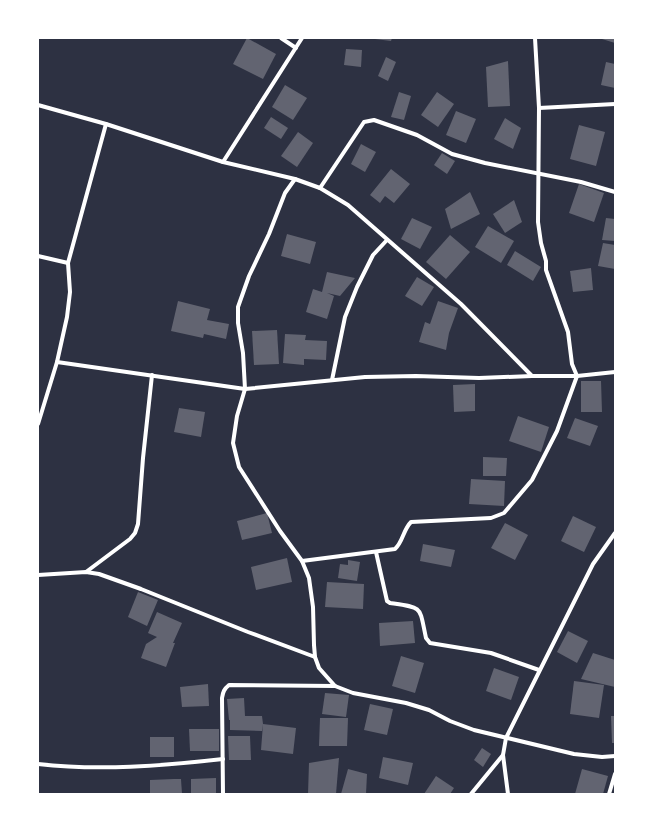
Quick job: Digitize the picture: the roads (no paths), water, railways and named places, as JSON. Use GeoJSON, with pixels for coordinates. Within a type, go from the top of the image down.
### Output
{"type":"FeatureCollection","features":[{"type":"Feature","properties":{"kind":"street"},"geometry":{"type":"LineString","coordinates":[[281,38],[296,48]]}},
{"type":"Feature","properties":{"kind":"street"},"geometry":{"type":"LineString","coordinates":[[222,162],[302,38]]}},
{"type":"Feature","properties":{"kind":"street"},"geometry":{"type":"LineString","coordinates":[[302,561],[395,549],[400,545],[407,526],[411,522],[491,518],[504,513],[532,480],[556,431],[577,376],[572,364],[568,332],[546,270],[546,260],[541,243],[538,222],[539,108],[535,38]]}},
{"type":"Feature","properties":{"kind":"street"},"geometry":{"type":"LineString","coordinates":[[539,108],[615,104]]}},
{"type":"Feature","properties":{"kind":"street"},"geometry":{"type":"LineString","coordinates":[[38,105],[106,124],[222,162],[295,179],[320,188],[348,205],[386,240],[461,304],[532,376]]}},
{"type":"Feature","properties":{"kind":"street"},"geometry":{"type":"LineString","coordinates":[[320,188],[364,122],[374,120],[417,135],[452,154],[485,163],[581,182],[615,192]]}},
{"type":"Feature","properties":{"kind":"street"},"geometry":{"type":"LineString","coordinates":[[38,424],[57,362],[67,318],[70,292],[68,263],[106,124]]}},
{"type":"Feature","properties":{"kind":"street"},"geometry":{"type":"LineString","coordinates":[[295,179],[285,194],[269,234],[249,276],[238,307],[238,323],[243,353],[245,389],[237,416],[234,443],[240,467],[280,530],[302,561],[309,578],[313,607],[315,657],[319,668],[335,686]]}},
{"type":"Feature","properties":{"kind":"street"},"geometry":{"type":"LineString","coordinates":[[332,380],[345,317],[357,287],[373,255],[386,240]]}},
{"type":"Feature","properties":{"kind":"street"},"geometry":{"type":"LineString","coordinates":[[38,256],[68,263]]}},
{"type":"Feature","properties":{"kind":"street"},"geometry":{"type":"LineString","coordinates":[[57,362],[245,389],[364,377],[394,376],[479,378],[577,376],[615,372]]}},
{"type":"Feature","properties":{"kind":"street"},"geometry":{"type":"LineString","coordinates":[[86,572],[135,533],[138,524],[152,375]]}},
{"type":"Feature","properties":{"kind":"street"},"geometry":{"type":"LineString","coordinates":[[508,794],[503,755],[506,738],[593,564],[615,533]]}},
{"type":"Feature","properties":{"kind":"street"},"geometry":{"type":"LineString","coordinates":[[376,552],[387,601],[390,604],[416,607],[420,611],[426,638],[430,643],[491,653],[539,670]]}},
{"type":"Feature","properties":{"kind":"street"},"geometry":{"type":"LineString","coordinates":[[38,575],[86,572],[99,574],[141,588],[248,632],[315,657]]}},
{"type":"Feature","properties":{"kind":"street"},"geometry":{"type":"LineString","coordinates":[[223,794],[223,693],[225,688],[229,685],[335,686],[353,693],[406,703],[429,710],[450,721],[474,730],[506,738],[574,754],[602,757],[615,756]]}},
{"type":"Feature","properties":{"kind":"street"},"geometry":{"type":"LineString","coordinates":[[471,794],[503,755]]}},
{"type":"Feature","properties":{"kind":"street"},"geometry":{"type":"LineString","coordinates":[[38,764],[113,768],[184,764],[223,759]]}},
{"type":"Feature","properties":{"kind":"street"},"geometry":{"type":"LineString","coordinates":[[609,794],[615,774]]}}]}
